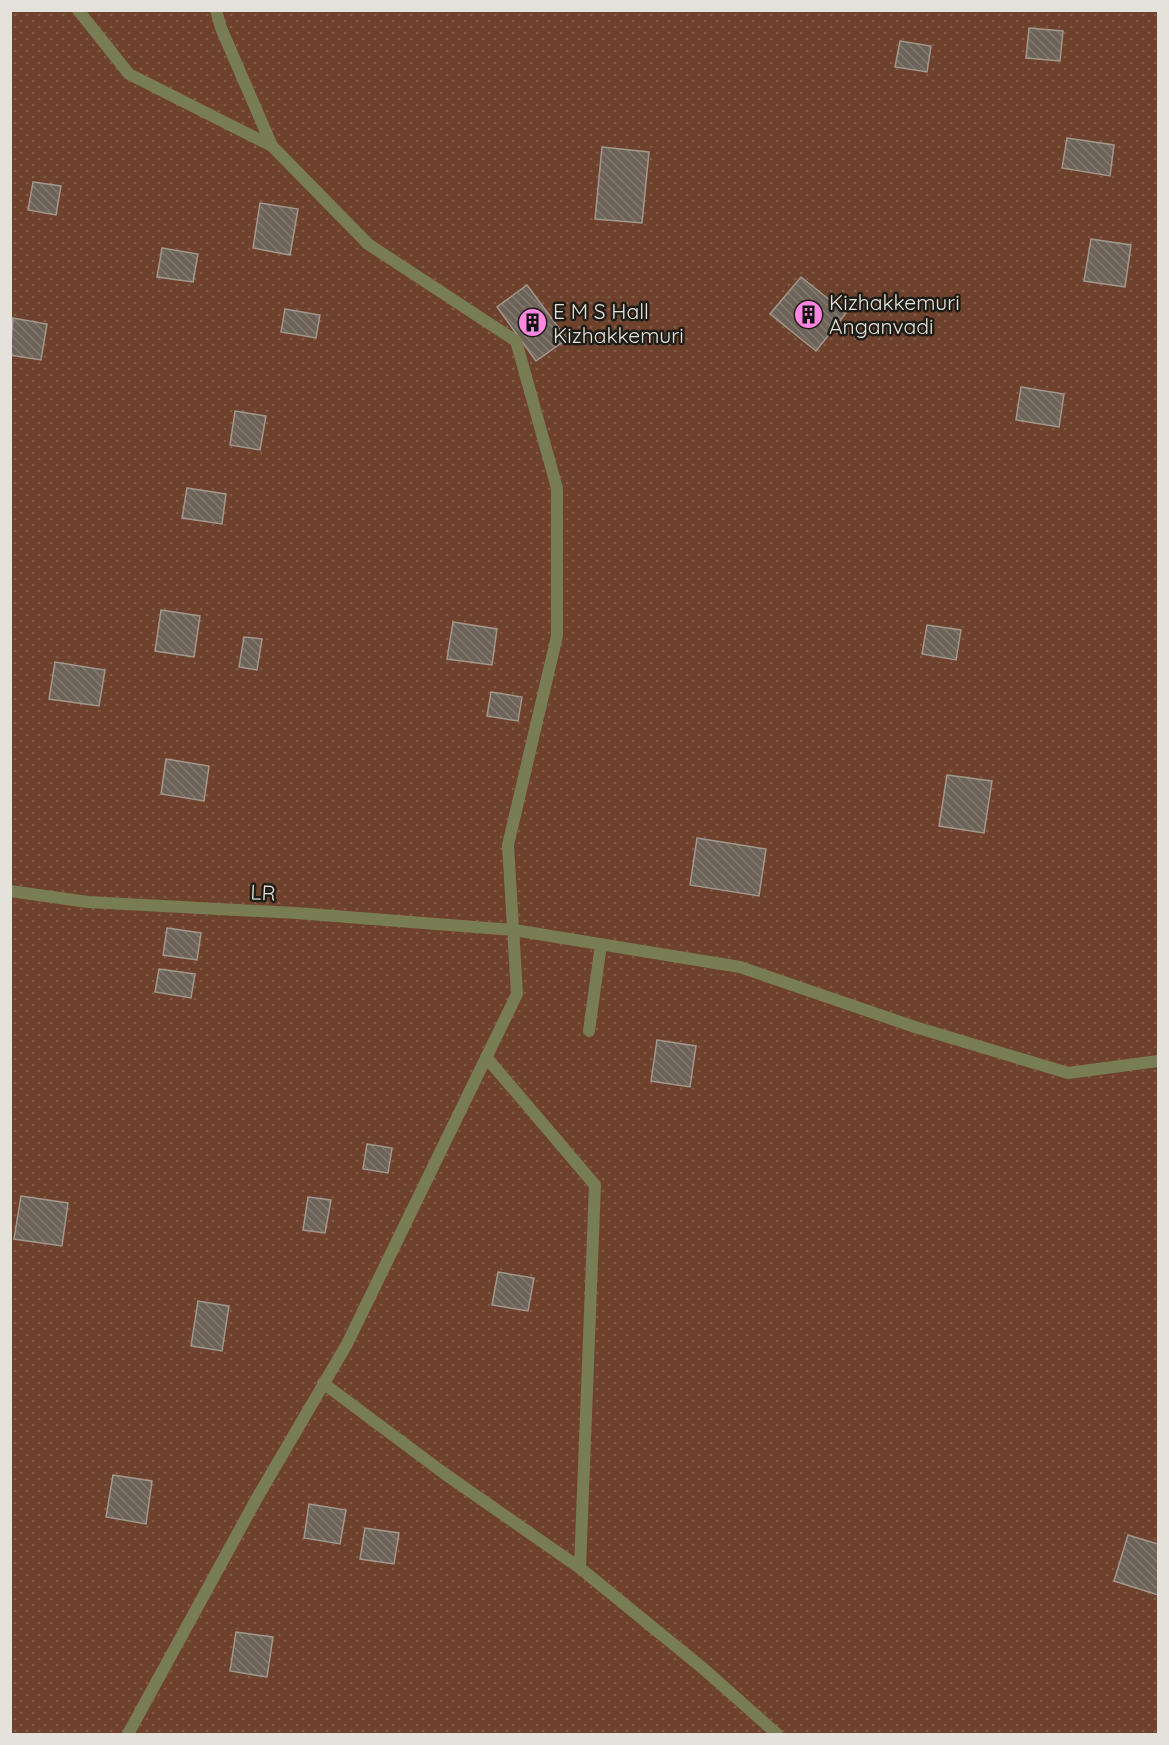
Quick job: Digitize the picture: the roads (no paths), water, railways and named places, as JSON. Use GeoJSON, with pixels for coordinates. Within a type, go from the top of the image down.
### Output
{"type":"FeatureCollection","features":[{"type":"Feature","properties":{"kind":"street"},"geometry":{"type":"LineString","coordinates":[[78,10],[129,74],[272,146],[368,244],[516,341],[557,488],[556,636],[508,845],[517,994],[347,1344],[190,1618],[128,1734]]}},
{"type":"Feature","properties":{"kind":"street"},"geometry":{"type":"LineString","coordinates":[[216,10],[221,28],[272,146]]}},
{"type":"Feature","properties":{"kind":"street","name":"LR"},"geometry":{"type":"LineString","coordinates":[[10,891],[88,902],[296,913],[514,930],[740,967],[915,1027],[1068,1073],[1158,1061]]}},
{"type":"Feature","properties":{"kind":"street"},"geometry":{"type":"LineString","coordinates":[[589,1031],[601,945]]}},
{"type":"Feature","properties":{"kind":"street"},"geometry":{"type":"LineString","coordinates":[[486,1058],[595,1185],[580,1568]]}},
{"type":"Feature","properties":{"kind":"street"},"geometry":{"type":"LineString","coordinates":[[323,1383],[445,1474],[580,1568],[705,1670],[777,1734]]}},
{"type":"Feature","properties":{"kind":"place","name":"Kizhakkemuri Anganvadi"},"geometry":{"type":"Point","coordinates":[808,314]}},
{"type":"Feature","properties":{"kind":"place","name":"E M S Hall Kizhakkemuri"},"geometry":{"type":"Point","coordinates":[532,323]}}]}
